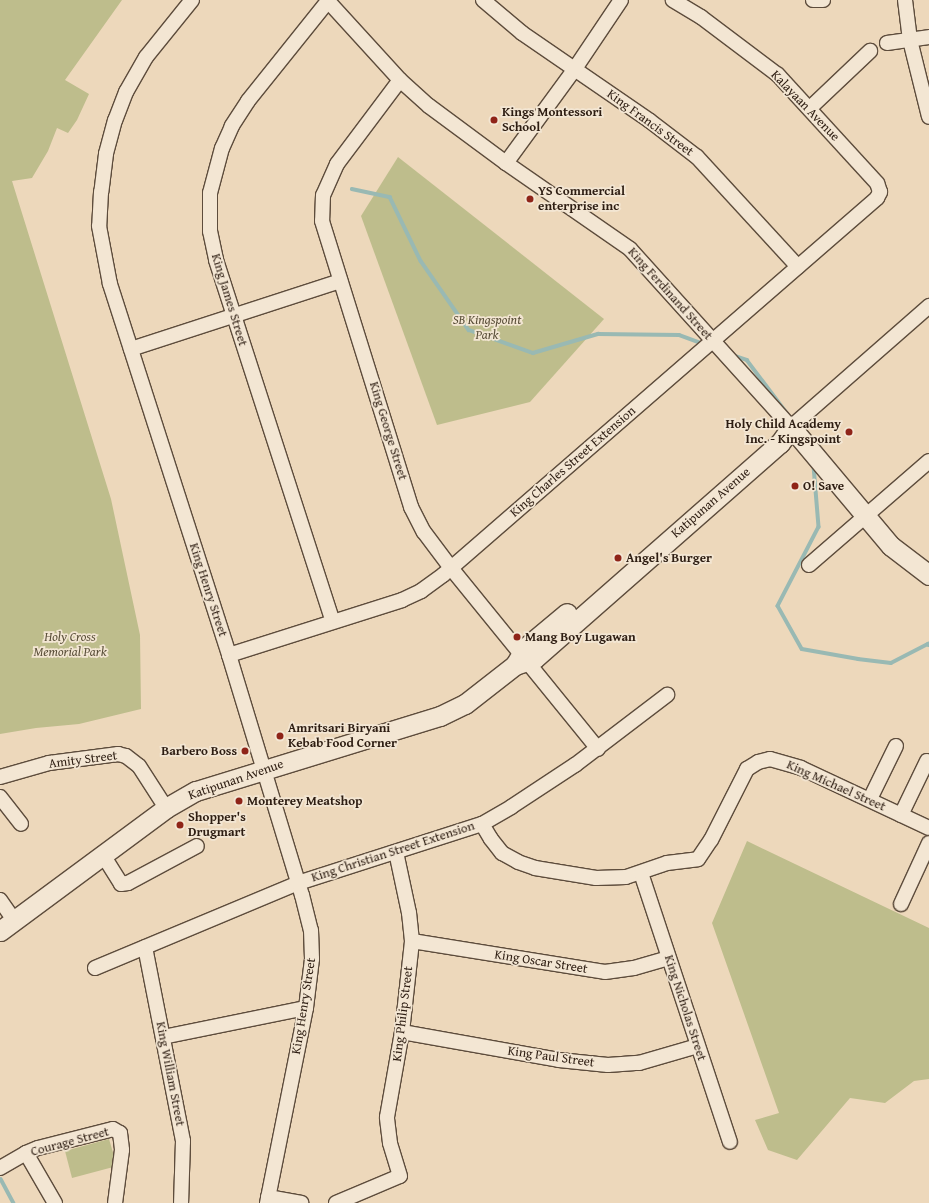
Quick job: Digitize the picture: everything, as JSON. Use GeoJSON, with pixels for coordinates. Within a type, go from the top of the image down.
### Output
{"type":"FeatureCollection","features":[{"type":"Feature","properties":{"kind":"main road","name":"King Ferdinand Street"},"geometry":{"type":"LineString","coordinates":[[791,427],[891,546],[929,575]]}},
{"type":"Feature","properties":{"kind":"main road","name":"Katipunan Avenue"},"geometry":{"type":"LineString","coordinates":[[7,926],[166,808],[196,791],[263,769],[440,716],[478,695],[522,660],[526,647],[611,577],[774,436],[791,427]]}},
{"type":"Feature","properties":{"kind":"street","name":"King Henry Street"},"geometry":{"type":"LineString","coordinates":[[192,0],[146,57],[126,92],[115,120],[106,154],[100,192],[99,226],[110,284],[229,655],[310,924],[312,946],[306,1008],[267,1200]]}},
{"type":"Feature","properties":{"kind":"street","name":"King Ferdinand Street"},"geometry":{"type":"LineString","coordinates":[[328,0],[400,80],[429,106],[506,163],[630,248],[712,341],[746,375],[791,427]]}},
{"type":"Feature","properties":{"kind":"street","name":"King James Street"},"geometry":{"type":"LineString","coordinates":[[328,0],[248,101],[232,126],[222,148],[210,193],[210,231],[216,260],[333,622]]}},
{"type":"Feature","properties":{"kind":"street","name":"King Francis Street"},"geometry":{"type":"LineString","coordinates":[[483,0],[522,33],[650,121],[697,157],[798,267]]}},
{"type":"Feature","properties":{"kind":"street"},"geometry":{"type":"LineString","coordinates":[[506,163],[574,70],[621,0]]}},
{"type":"Feature","properties":{"kind":"street","name":"Kalayaan Avenue"},"geometry":{"type":"LineString","coordinates":[[673,0],[700,17],[778,75],[810,108],[877,183],[880,192],[876,198]]}},
{"type":"Feature","properties":{"kind":"street"},"geometry":{"type":"LineString","coordinates":[[813,0],[823,0]]}},
{"type":"Feature","properties":{"kind":"street"},"geometry":{"type":"LineString","coordinates":[[905,0],[910,40],[929,117]]}},
{"type":"Feature","properties":{"kind":"street"},"geometry":{"type":"LineString","coordinates":[[887,43],[929,37]]}},
{"type":"Feature","properties":{"kind":"street"},"geometry":{"type":"LineString","coordinates":[[810,108],[870,51]]}},
{"type":"Feature","properties":{"kind":"street","name":"King George Street"},"geometry":{"type":"LineString","coordinates":[[400,80],[337,164],[323,195],[322,221],[411,507],[424,532],[522,660],[598,748]]}},
{"type":"Feature","properties":{"kind":"street","name":"King Charles Street Extension"},"geometry":{"type":"LineString","coordinates":[[229,655],[402,600],[421,591],[451,568],[876,198]]}},
{"type":"Feature","properties":{"kind":"street"},"geometry":{"type":"LineString","coordinates":[[131,349],[234,317],[340,281]]}},
{"type":"Feature","properties":{"kind":"street","name":"Katipunan Avenue"},"geometry":{"type":"LineString","coordinates":[[791,427],[929,306]]}},
{"type":"Feature","properties":{"kind":"street"},"geometry":{"type":"LineString","coordinates":[[809,565],[929,461]]}},
{"type":"Feature","properties":{"kind":"street","name":"King Christian Street Extension"},"geometry":{"type":"LineString","coordinates":[[95,968],[298,883],[482,824],[512,807],[598,748],[667,695]]}},
{"type":"Feature","properties":{"kind":"street"},"geometry":{"type":"LineString","coordinates":[[870,800],[896,746]]}},
{"type":"Feature","properties":{"kind":"street","name":"Amity Street"},"geometry":{"type":"LineString","coordinates":[[0,777],[49,763],[118,754],[126,756],[139,766],[166,808]]}},
{"type":"Feature","properties":{"kind":"street","name":"King Michael Street"},"geometry":{"type":"LineString","coordinates":[[482,824],[502,853],[518,862],[535,868],[611,879],[641,873],[667,863],[698,859],[712,840],[747,769],[758,762],[770,759],[801,768],[901,815],[928,824]]}},
{"type":"Feature","properties":{"kind":"street"},"geometry":{"type":"LineString","coordinates":[[901,815],[927,761]]}},
{"type":"Feature","properties":{"kind":"street"},"geometry":{"type":"LineString","coordinates":[[0,797],[22,824]]}},
{"type":"Feature","properties":{"kind":"street"},"geometry":{"type":"LineString","coordinates":[[901,904],[929,843]]}},
{"type":"Feature","properties":{"kind":"street"},"geometry":{"type":"LineString","coordinates":[[103,855],[121,884],[128,883],[197,846]]}},
{"type":"Feature","properties":{"kind":"street","name":"King Philip Street"},"geometry":{"type":"LineString","coordinates":[[336,1203],[400,1176],[390,1142],[387,1117],[402,1032],[412,942],[409,913],[396,852]]}},
{"type":"Feature","properties":{"kind":"street","name":"King Nicholas Street"},"geometry":{"type":"LineString","coordinates":[[641,873],[730,1142]]}},
{"type":"Feature","properties":{"kind":"street"},"geometry":{"type":"LineString","coordinates":[[0,900],[7,926]]}},
{"type":"Feature","properties":{"kind":"street","name":"King Oscar Street"},"geometry":{"type":"LineString","coordinates":[[412,942],[606,972],[634,968],[669,958]]}},
{"type":"Feature","properties":{"kind":"street","name":"King William Street"},"geometry":{"type":"LineString","coordinates":[[145,947],[183,1141],[181,1203]]}},
{"type":"Feature","properties":{"kind":"street"},"geometry":{"type":"LineString","coordinates":[[163,1038],[306,1008]]}},
{"type":"Feature","properties":{"kind":"street","name":"King Paul Street"},"geometry":{"type":"LineString","coordinates":[[402,1032],[559,1060],[608,1065],[639,1063],[698,1046]]}},
{"type":"Feature","properties":{"kind":"street","name":"Courage Street"},"geometry":{"type":"LineString","coordinates":[[0,1168],[26,1153],[57,1143],[113,1129],[120,1133],[122,1150],[115,1203]]}},
{"type":"Feature","properties":{"kind":"street"},"geometry":{"type":"LineString","coordinates":[[26,1153],[55,1203]]}},
{"type":"Feature","properties":{"kind":"street"},"geometry":{"type":"LineString","coordinates":[[267,1200],[301,1203]]}},
{"type":"Feature","properties":{"kind":"green space","name":"Holy Cross Memorial Park"},"geometry":{"type":"Polygon","coordinates":[[[0,0],[122,0],[65,80],[89,94],[77,120],[68,133],[57,128],[48,151],[32,178],[12,181],[111,499],[140,635],[141,709],[79,724],[36,728],[0,734],[0,0]]]}},
{"type":"Feature","properties":{"kind":"green space","name":"SB Kingspoint Park"},"geometry":{"type":"Polygon","coordinates":[[[398,157],[604,319],[530,402],[437,425],[361,216],[398,157]]]}},
{"type":"Feature","properties":{"kind":"green space"},"geometry":{"type":"Polygon","coordinates":[[[747,841],[929,928],[929,1079],[914,1081],[885,1103],[850,1098],[797,1160],[768,1150],[755,1120],[779,1113],[712,923],[747,841]]]}},
{"type":"Feature","properties":{"kind":"green space"},"geometry":{"type":"Polygon","coordinates":[[[109,1139],[117,1166],[72,1178],[65,1151],[109,1139]]]}},
{"type":"Feature","properties":{"kind":"waterway"},"geometry":{"type":"LineString","coordinates":[[352,189],[390,197],[421,261],[469,330],[533,353],[598,334],[679,335],[704,344]]}},
{"type":"Feature","properties":{"kind":"waterway"},"geometry":{"type":"LineString","coordinates":[[732,355],[747,360],[787,413]]}},
{"type":"Feature","properties":{"kind":"waterway"},"geometry":{"type":"LineString","coordinates":[[814,466],[819,527],[778,606],[802,649],[891,663],[928,644],[929,645]]}},
{"type":"Feature","properties":{"kind":"waterway"},"geometry":{"type":"LineString","coordinates":[[1,1179],[14,1203]]}},
{"type":"Feature","properties":{"kind":"place","name":"Kings Montessori School"},"geometry":{"type":"Point","coordinates":[494,120]}},
{"type":"Feature","properties":{"kind":"place","name":"YS Commercial enterprise inc"},"geometry":{"type":"Point","coordinates":[530,199]}},
{"type":"Feature","properties":{"kind":"place","name":"Holy Child Academy Inc. - Kingspoint"},"geometry":{"type":"Point","coordinates":[849,432]}},
{"type":"Feature","properties":{"kind":"place","name":"O! Save"},"geometry":{"type":"Point","coordinates":[795,486]}},
{"type":"Feature","properties":{"kind":"place","name":"Angel's Burger"},"geometry":{"type":"Point","coordinates":[618,558]}},
{"type":"Feature","properties":{"kind":"place","name":"Mang Boy Lugawan"},"geometry":{"type":"Point","coordinates":[517,637]}},
{"type":"Feature","properties":{"kind":"place","name":"Amritsari Biryani Kebab Food Corner"},"geometry":{"type":"Point","coordinates":[280,736]}},
{"type":"Feature","properties":{"kind":"place","name":"Barbero Boss"},"geometry":{"type":"Point","coordinates":[245,751]}},
{"type":"Feature","properties":{"kind":"place","name":"Monterey Meatshop"},"geometry":{"type":"Point","coordinates":[239,801]}},
{"type":"Feature","properties":{"kind":"place","name":"Shopper's Drugmart"},"geometry":{"type":"Point","coordinates":[180,825]}}]}
